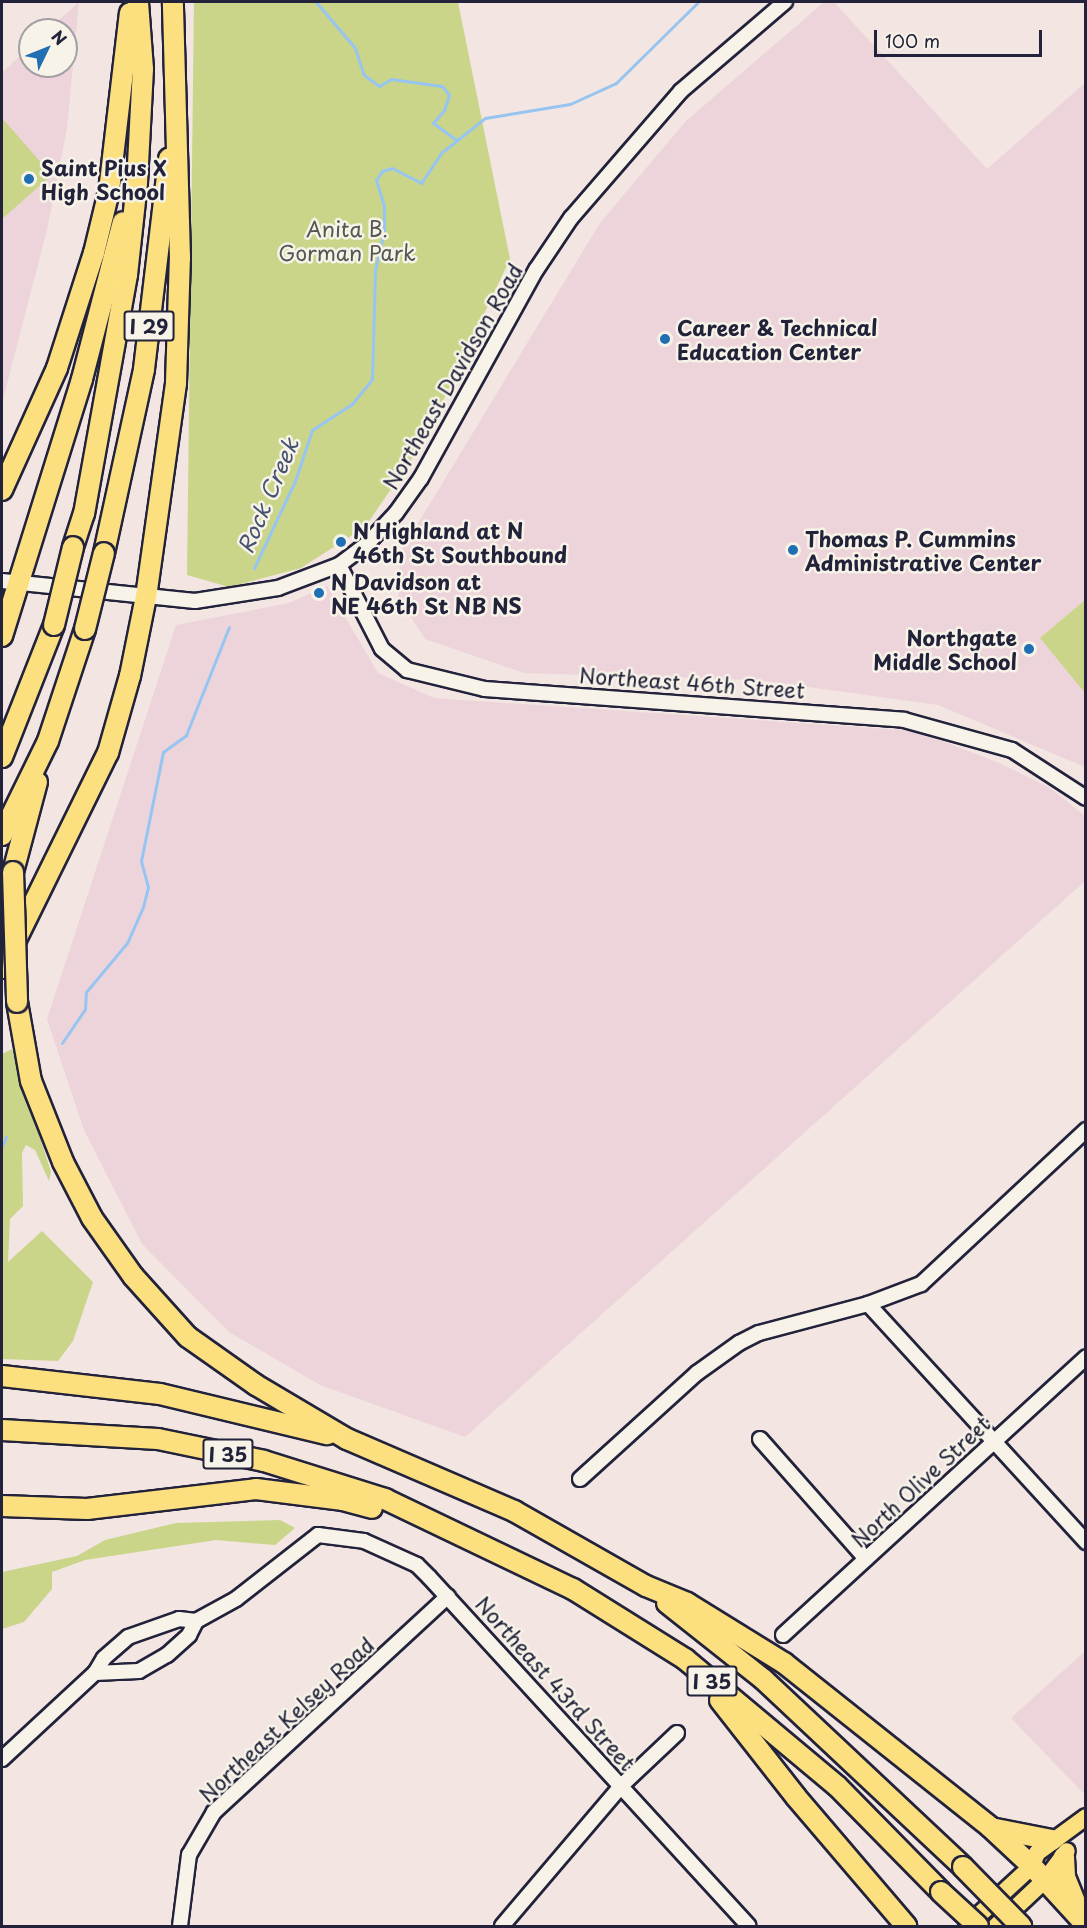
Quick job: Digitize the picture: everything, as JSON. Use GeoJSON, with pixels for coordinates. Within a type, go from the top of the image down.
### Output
{"type":"FeatureCollection","features":[{"type":"Feature","properties":{"kind":"highway"},"geometry":{"type":"LineString","coordinates":[[2,490],[57,368],[94,253],[109,191],[131,2]]}},
{"type":"Feature","properties":{"kind":"highway","name":"I 29"},"geometry":{"type":"LineString","coordinates":[[2,757],[54,625],[73,547],[84,514],[127,275],[137,183],[143,69],[138,2]]}},
{"type":"Feature","properties":{"kind":"highway","name":"I 29"},"geometry":{"type":"LineString","coordinates":[[2,835],[48,741],[85,629],[144,369],[178,96],[173,2]]}},
{"type":"Feature","properties":{"kind":"highway"},"geometry":{"type":"LineString","coordinates":[[2,968],[108,753],[130,676],[146,597],[176,383],[180,258],[178,96]]}},
{"type":"Feature","properties":{"kind":"highway"},"geometry":{"type":"LineString","coordinates":[[2,636],[10,583],[137,183]]}},
{"type":"Feature","properties":{"kind":"highway"},"geometry":{"type":"LineString","coordinates":[[48,741],[14,872],[16,1002],[31,1081],[63,1162],[92,1218],[133,1276],[189,1337],[256,1384],[347,1439]]}},
{"type":"Feature","properties":{"kind":"highway","name":"I 35"},"geometry":{"type":"LineString","coordinates":[[2,1376],[160,1394],[347,1439],[514,1511],[646,1586],[763,1679],[963,1867],[1021,1926]]}},
{"type":"Feature","properties":{"kind":"highway","name":"I 35"},"geometry":{"type":"LineString","coordinates":[[2,1430],[158,1439],[264,1461],[385,1499],[573,1589],[685,1659],[837,1786],[941,1892],[978,1926]]}},
{"type":"Feature","properties":{"kind":"highway"},"geometry":{"type":"LineString","coordinates":[[2,1506],[87,1509],[256,1489],[343,1500],[444,1527]]}},
{"type":"Feature","properties":{"kind":"highway"},"geometry":{"type":"LineString","coordinates":[[646,1586],[687,1603],[784,1663],[990,1827],[1039,1873],[1086,1925]]}},
{"type":"Feature","properties":{"kind":"highway"},"geometry":{"type":"LineString","coordinates":[[685,1659],[906,1926]]}},
{"type":"Feature","properties":{"kind":"highway"},"geometry":{"type":"LineString","coordinates":[[990,1827],[1059,1845],[1065,1877],[1086,1925]]}},
{"type":"Feature","properties":{"kind":"highway"},"geometry":{"type":"LineString","coordinates":[[874,1890],[894,1926]]}},
{"type":"Feature","properties":{"kind":"main road"},"geometry":{"type":"LineString","coordinates":[[996,1926],[1039,1873],[1044,1863],[1060,1848],[1059,1845],[1082,1820]]}},
{"type":"Feature","properties":{"kind":"main road"},"geometry":{"type":"LineString","coordinates":[[967,1926],[1039,1873]]}},
{"type":"Feature","properties":{"kind":"street","name":"Northeast Davidson Road"},"geometry":{"type":"LineString","coordinates":[[10,583],[146,597],[231,598],[278,588],[339,565],[368,543],[396,513],[421,478],[536,270],[601,181],[681,91],[785,2]]}},
{"type":"Feature","properties":{"kind":"street","name":"Northeast 46th Street"},"geometry":{"type":"LineString","coordinates":[[339,565],[382,649],[407,670],[485,689],[904,720],[1012,750],[1086,798]]}},
{"type":"Feature","properties":{"kind":"street"},"geometry":{"type":"LineString","coordinates":[[580,1479],[697,1373],[739,1343],[759,1333],[868,1304],[928,1279],[1086,1130]]}},
{"type":"Feature","properties":{"kind":"street"},"geometry":{"type":"LineString","coordinates":[[868,1304],[1086,1542]]}},
{"type":"Feature","properties":{"kind":"street","name":"North Olive Street"},"geometry":{"type":"LineString","coordinates":[[783,1635],[1086,1357]]}},
{"type":"Feature","properties":{"kind":"street"},"geometry":{"type":"LineString","coordinates":[[760,1439],[866,1559]]}},
{"type":"Feature","properties":{"kind":"street","name":"Northeast 43rd Street"},"geometry":{"type":"LineString","coordinates":[[196,1620],[236,1599],[297,1549],[318,1535],[364,1541],[417,1565],[448,1596],[748,1926]]}},
{"type":"Feature","properties":{"kind":"street","name":"Northeast Kelsey Road"},"geometry":{"type":"LineString","coordinates":[[180,1926],[189,1855],[214,1812],[448,1596]]}},
{"type":"Feature","properties":{"kind":"street"},"geometry":{"type":"LineString","coordinates":[[2,1759],[95,1673],[128,1637],[179,1619],[196,1620],[189,1635],[167,1655],[139,1671],[95,1673]]}},
{"type":"Feature","properties":{"kind":"street"},"geometry":{"type":"LineString","coordinates":[[502,1926],[621,1786],[677,1733]]}},
{"type":"Feature","properties":{"kind":"shaded area","name":"Saint Pius X High School"},"geometry":{"type":"Polygon","coordinates":[[[79,2],[77,18],[61,18],[79,2]]]}},
{"type":"Feature","properties":{"kind":"shaded area"},"geometry":{"type":"Polygon","coordinates":[[[824,2],[834,2],[987,169],[1085,83],[1085,767],[938,705],[759,680],[524,673],[425,639],[398,597],[400,553],[600,223],[686,121],[824,2]]]}},
{"type":"Feature","properties":{"kind":"shaded area","name":"Saint Pius X High School"},"geometry":{"type":"Polygon","coordinates":[[[18,58],[18,78],[72,78],[67,128],[47,230],[2,403],[2,73],[18,58]]]}},
{"type":"Feature","properties":{"kind":"shaded area"},"geometry":{"type":"Polygon","coordinates":[[[327,586],[378,673],[434,698],[916,731],[997,762],[1049,787],[1085,816],[1085,881],[465,1437],[320,1385],[229,1332],[142,1244],[84,1130],[47,1019],[176,625],[289,603],[327,586]]]}},
{"type":"Feature","properties":{"kind":"shaded area"},"geometry":{"type":"Polygon","coordinates":[[[1085,1651],[1086,1791],[1083,1793],[1011,1718],[1085,1651]]]}},
{"type":"Feature","properties":{"kind":"green space","name":"Anita B. Gorman Park"},"geometry":{"type":"Polygon","coordinates":[[[194,2],[458,2],[510,259],[424,441],[365,527],[301,568],[229,587],[187,575],[194,2]]]}},
{"type":"Feature","properties":{"kind":"green space"},"geometry":{"type":"Polygon","coordinates":[[[2,118],[52,175],[2,219],[2,118]]]}},
{"type":"Feature","properties":{"kind":"green space"},"geometry":{"type":"Polygon","coordinates":[[[1085,600],[1085,693],[1040,638],[1085,600]]]}},
{"type":"Feature","properties":{"kind":"green space"},"geometry":{"type":"Polygon","coordinates":[[[12,1049],[51,1172],[49,1181],[35,1150],[26,1145],[22,1153],[23,1206],[10,1219],[8,1262],[42,1231],[93,1282],[73,1341],[58,1361],[2,1359],[2,1054],[12,1049]]]}},
{"type":"Feature","properties":{"kind":"green space"},"geometry":{"type":"Polygon","coordinates":[[[280,1520],[295,1528],[275,1545],[216,1540],[85,1560],[52,1572],[52,1589],[24,1622],[2,1629],[2,1572],[77,1556],[105,1540],[176,1523],[280,1520]]]}},
{"type":"Feature","properties":{"kind":"waterway"},"geometry":{"type":"LineString","coordinates":[[316,2],[355,48],[364,75],[379,86],[391,79],[442,86],[449,95],[444,110],[433,123],[456,140]]}},
{"type":"Feature","properties":{"kind":"waterway","name":"Rock Creek"},"geometry":{"type":"LineString","coordinates":[[254,568],[295,481],[312,430],[352,404],[372,379],[375,270],[384,232],[384,206],[376,180],[382,171],[392,168],[421,183],[441,153],[485,118],[570,104],[616,83],[698,2]]}},
{"type":"Feature","properties":{"kind":"waterway","name":"Rock Creek"},"geometry":{"type":"LineString","coordinates":[[62,1043],[85,1009],[86,992],[127,943],[143,907],[148,887],[141,861],[163,752],[186,735],[229,627]]}},
{"type":"Feature","properties":{"kind":"waterway","name":"Rock Creek"},"geometry":{"type":"LineString","coordinates":[[2,1146],[6,1137]]}},
{"type":"Feature","properties":{"kind":"place","name":"Saint Pius X High School"},"geometry":{"type":"Point","coordinates":[29,179]}},
{"type":"Feature","properties":{"kind":"place","name":"Career & Technical Education Center"},"geometry":{"type":"Point","coordinates":[665,339]}},
{"type":"Feature","properties":{"kind":"place","name":"N Highland at N 46th St Southbound"},"geometry":{"type":"Point","coordinates":[341,542]}},
{"type":"Feature","properties":{"kind":"place","name":"Thomas P. Cummins Administrative Center"},"geometry":{"type":"Point","coordinates":[793,550]}},
{"type":"Feature","properties":{"kind":"place","name":"N Davidson at NE 46th St NB NS"},"geometry":{"type":"Point","coordinates":[319,593]}},
{"type":"Feature","properties":{"kind":"place","name":"Northgate Middle School"},"geometry":{"type":"Point","coordinates":[1029,649]}}]}
